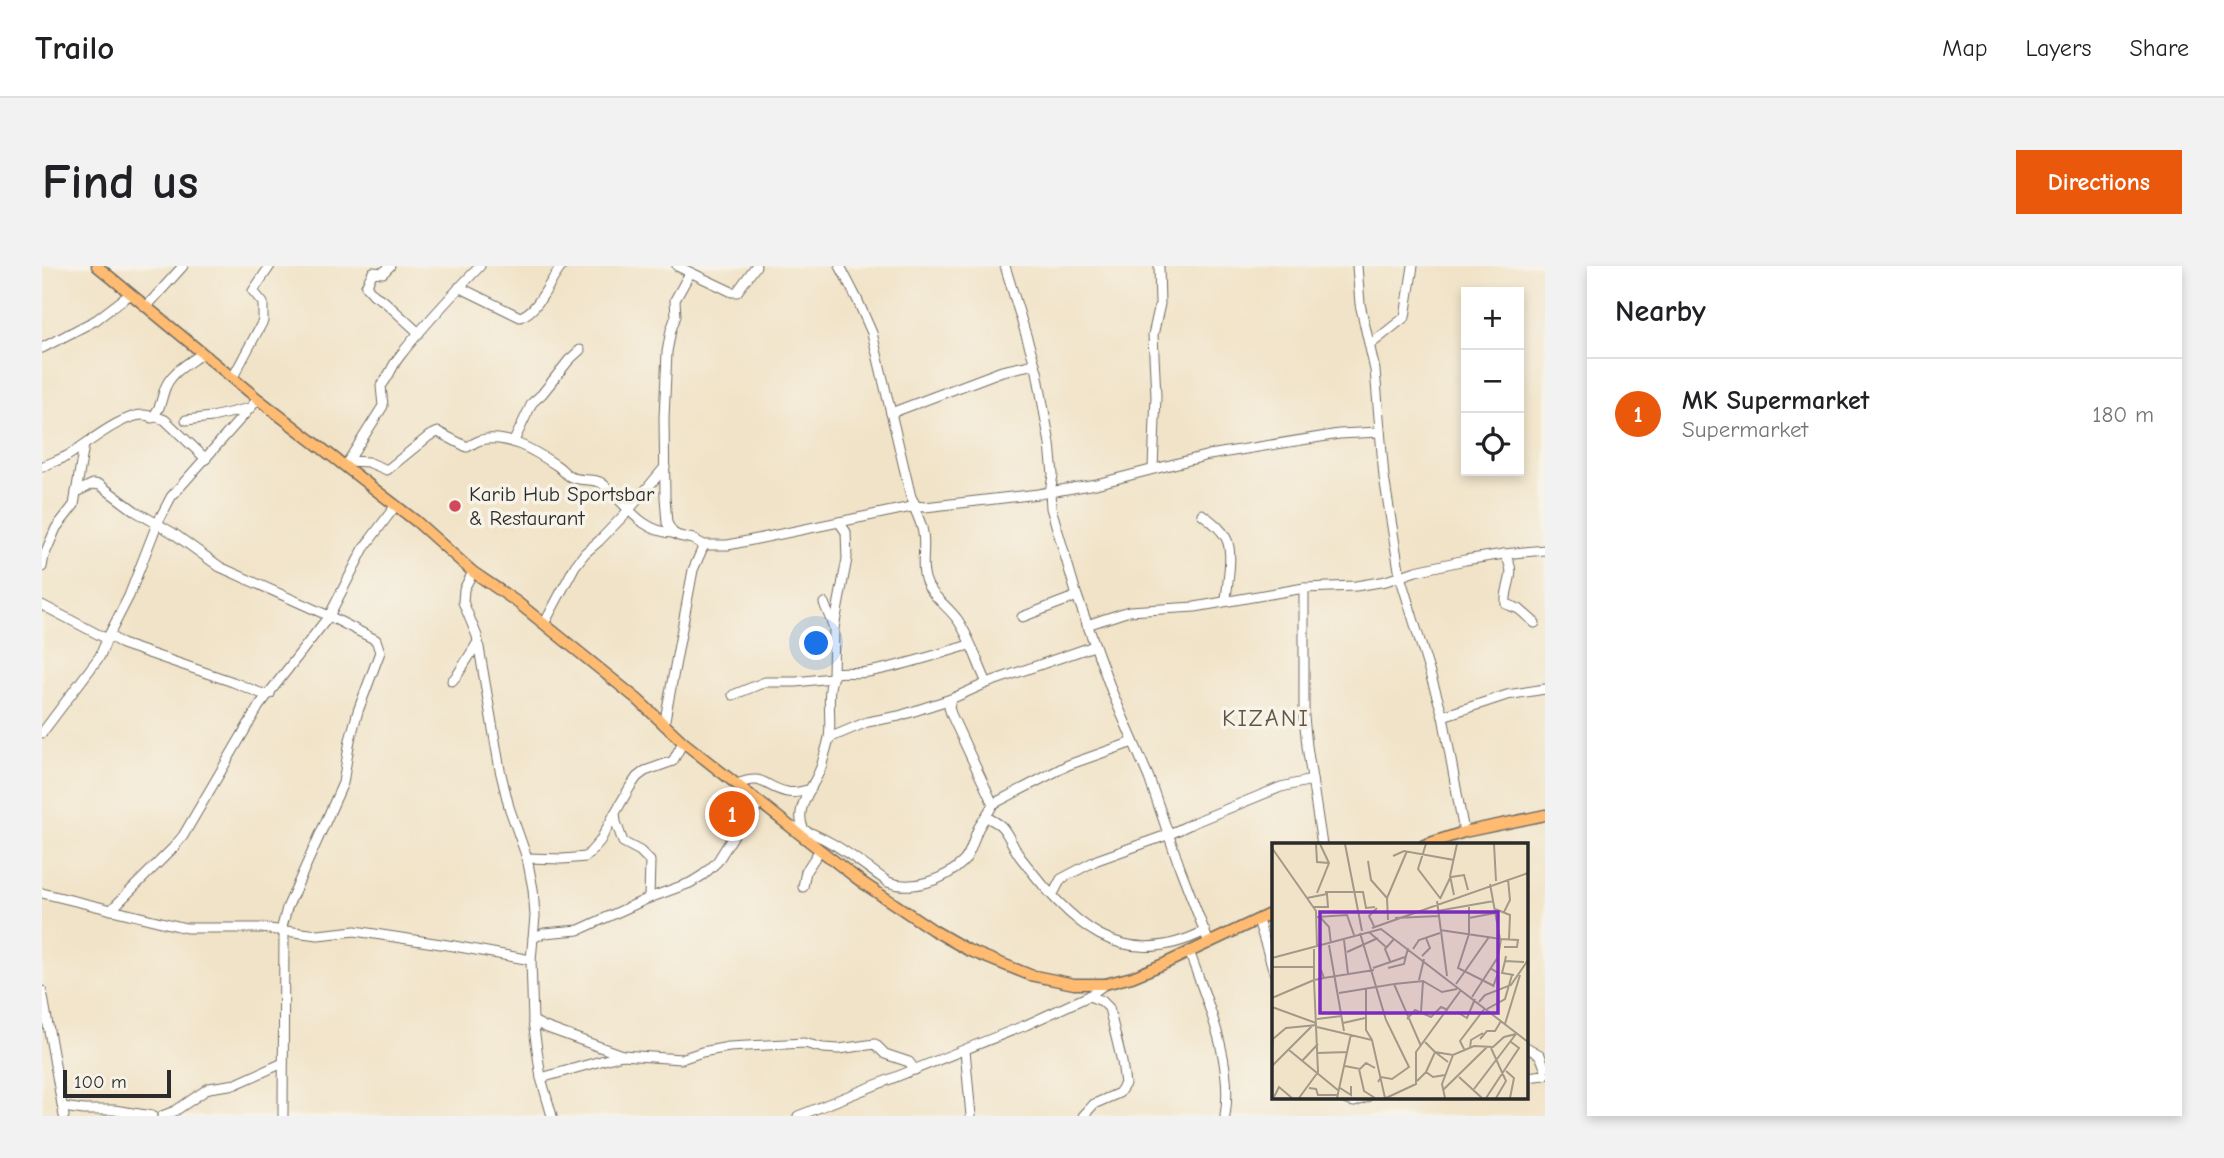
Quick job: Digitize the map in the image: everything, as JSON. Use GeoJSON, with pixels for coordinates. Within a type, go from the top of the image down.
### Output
{"type":"FeatureCollection","features":[{"type":"Feature","properties":{"kind":"main road"},"geometry":{"type":"LineString","coordinates":[[97,266],[258,399],[347,463],[473,572],[544,624],[637,699],[684,742],[820,850],[923,924],[968,950],[1030,975],[1074,984],[1105,984],[1132,977],[1189,951],[1207,937],[1272,913]]}},
{"type":"Feature","properties":{"kind":"main road"},"geometry":{"type":"LineString","coordinates":[[1443,842],[1464,832],[1545,815]]}},
{"type":"Feature","properties":{"kind":"street"},"geometry":{"type":"LineString","coordinates":[[146,307],[183,266]]}},
{"type":"Feature","properties":{"kind":"street"},"geometry":{"type":"LineString","coordinates":[[233,377],[262,321],[263,303],[253,291],[270,266]]}},
{"type":"Feature","properties":{"kind":"street"},"geometry":{"type":"LineString","coordinates":[[347,463],[383,406],[381,386],[396,361],[480,266]]}},
{"type":"Feature","properties":{"kind":"street"},"geometry":{"type":"LineString","coordinates":[[459,288],[520,317],[537,303],[562,266]]}},
{"type":"Feature","properties":{"kind":"street"},"geometry":{"type":"LineString","coordinates":[[677,266],[719,288],[737,292],[756,266]]}},
{"type":"Feature","properties":{"kind":"street"},"geometry":{"type":"LineString","coordinates":[[840,266],[872,333],[911,497],[923,531],[924,575],[929,587],[957,619],[987,683]]}},
{"type":"Feature","properties":{"kind":"street"},"geometry":{"type":"LineString","coordinates":[[987,817],[1001,826],[1020,857],[1069,914],[1088,929],[1129,947],[1142,948],[1207,937],[1170,834],[1094,646],[1077,596],[1051,508],[1053,475],[1046,412],[1035,364],[1005,266]]}},
{"type":"Feature","properties":{"kind":"street"},"geometry":{"type":"LineString","coordinates":[[1153,468],[1156,397],[1153,328],[1160,304],[1159,266]]}},
{"type":"Feature","properties":{"kind":"street"},"geometry":{"type":"LineString","coordinates":[[1357,266],[1360,304],[1375,370],[1384,478],[1400,576],[1443,716],[1464,832]]}},
{"type":"Feature","properties":{"kind":"street"},"geometry":{"type":"LineString","coordinates":[[1371,344],[1405,317],[1413,266]]}},
{"type":"Feature","properties":{"kind":"street"},"geometry":{"type":"LineString","coordinates":[[384,268],[373,272],[366,286],[419,333]]}},
{"type":"Feature","properties":{"kind":"street"},"geometry":{"type":"LineString","coordinates":[[673,533],[667,523],[665,497],[667,352],[676,316],[675,300],[690,273]]}},
{"type":"Feature","properties":{"kind":"street"},"geometry":{"type":"LineString","coordinates":[[42,348],[96,320],[130,293]]}},
{"type":"Feature","properties":{"kind":"street"},"geometry":{"type":"LineString","coordinates":[[514,441],[532,403],[569,359],[580,350]]}},
{"type":"Feature","properties":{"kind":"street"},"geometry":{"type":"LineString","coordinates":[[152,418],[160,409],[166,386],[172,377],[201,354]]}},
{"type":"Feature","properties":{"kind":"street"},"geometry":{"type":"LineString","coordinates":[[891,413],[1002,371],[1035,364]]}},
{"type":"Feature","properties":{"kind":"street"},"geometry":{"type":"LineString","coordinates":[[42,733],[94,666],[129,596],[157,524],[171,497],[258,399]]}},
{"type":"Feature","properties":{"kind":"street"},"geometry":{"type":"LineString","coordinates":[[186,420],[250,408]]}},
{"type":"Feature","properties":{"kind":"street"},"geometry":{"type":"LineString","coordinates":[[42,467],[65,457],[130,419],[144,415],[165,420],[206,459]]}},
{"type":"Feature","properties":{"kind":"street"},"geometry":{"type":"LineString","coordinates":[[347,463],[368,462],[387,470],[429,436],[438,432],[467,447],[482,440],[514,441],[569,476],[578,480],[603,482],[628,512],[649,526],[704,545],[729,545],[915,507],[1050,492],[1121,478],[1209,455],[1339,434],[1380,432]]}},
{"type":"Feature","properties":{"kind":"street"},"geometry":{"type":"LineString","coordinates":[[42,567],[44,555],[56,528],[74,505],[84,445]]}},
{"type":"Feature","properties":{"kind":"street"},"geometry":{"type":"LineString","coordinates":[[544,624],[575,566],[585,553],[628,512],[666,467]]}},
{"type":"Feature","properties":{"kind":"street"},"geometry":{"type":"LineString","coordinates":[[76,492],[93,484],[100,485],[135,512],[220,567],[376,640],[380,652],[358,711],[343,783],[287,908],[283,931],[283,1116]]}},
{"type":"Feature","properties":{"kind":"street"},"geometry":{"type":"LineString","coordinates":[[111,910],[183,836],[259,706],[329,616],[359,557],[396,505]]}},
{"type":"Feature","properties":{"kind":"street"},"geometry":{"type":"LineString","coordinates":[[1202,514],[1218,527],[1227,540],[1229,551],[1226,600]]}},
{"type":"Feature","properties":{"kind":"street"},"geometry":{"type":"LineString","coordinates":[[804,830],[800,822],[800,810],[820,773],[828,738],[834,628],[848,552],[846,532],[839,522]]}},
{"type":"Feature","properties":{"kind":"street"},"geometry":{"type":"LineString","coordinates":[[664,725],[693,570],[704,545]]}},
{"type":"Feature","properties":{"kind":"street"},"geometry":{"type":"LineString","coordinates":[[1087,625],[1129,611],[1195,607],[1304,588],[1356,586],[1465,560],[1545,550]]}},
{"type":"Feature","properties":{"kind":"street"},"geometry":{"type":"LineString","coordinates":[[1504,554],[1509,561],[1512,579],[1506,604],[1519,609],[1535,623]]}},
{"type":"Feature","properties":{"kind":"street"},"geometry":{"type":"LineString","coordinates":[[473,572],[462,595],[478,642],[509,807],[527,858],[533,889],[533,1021],[541,1077],[552,1116]]}},
{"type":"Feature","properties":{"kind":"street"},"geometry":{"type":"LineString","coordinates":[[1304,588],[1304,718],[1322,843]]}},
{"type":"Feature","properties":{"kind":"street"},"geometry":{"type":"LineString","coordinates":[[1021,617],[1077,596]]}},
{"type":"Feature","properties":{"kind":"street"},"geometry":{"type":"LineString","coordinates":[[824,603],[834,628]]}},
{"type":"Feature","properties":{"kind":"street"},"geometry":{"type":"LineString","coordinates":[[42,606],[122,644],[260,693],[270,694]]}},
{"type":"Feature","properties":{"kind":"street"},"geometry":{"type":"LineString","coordinates":[[452,681],[478,642]]}},
{"type":"Feature","properties":{"kind":"street"},"geometry":{"type":"LineString","coordinates":[[733,695],[765,682],[796,682],[832,677],[835,673],[844,671],[863,673],[923,660],[969,645]]}},
{"type":"Feature","properties":{"kind":"street"},"geometry":{"type":"LineString","coordinates":[[828,738],[866,722],[947,703],[987,683],[1094,646]]}},
{"type":"Feature","properties":{"kind":"street"},"geometry":{"type":"LineString","coordinates":[[1443,716],[1507,695],[1545,689]]}},
{"type":"Feature","properties":{"kind":"street"},"geometry":{"type":"LineString","coordinates":[[791,826],[825,839],[898,886],[929,881],[963,862],[993,804],[947,703]]}},
{"type":"Feature","properties":{"kind":"street"},"geometry":{"type":"LineString","coordinates":[[527,858],[586,857],[600,841],[637,777],[645,771],[673,761],[684,742]]}},
{"type":"Feature","properties":{"kind":"street"},"geometry":{"type":"LineString","coordinates":[[993,804],[1068,765],[1133,742]]}},
{"type":"Feature","properties":{"kind":"street"},"geometry":{"type":"LineString","coordinates":[[737,784],[758,779],[788,793],[811,789]]}},
{"type":"Feature","properties":{"kind":"street"},"geometry":{"type":"LineString","coordinates":[[1053,894],[1061,879],[1097,860],[1170,834],[1281,787],[1311,780]]}},
{"type":"Feature","properties":{"kind":"street"},"geometry":{"type":"LineString","coordinates":[[533,938],[544,933],[579,930],[703,875],[717,862],[739,827],[761,803]]}},
{"type":"Feature","properties":{"kind":"street"},"geometry":{"type":"LineString","coordinates":[[615,813],[623,842],[640,851],[650,861],[649,898]]}},
{"type":"Feature","properties":{"kind":"street"},"geometry":{"type":"LineString","coordinates":[[803,887],[806,871],[820,850]]}},
{"type":"Feature","properties":{"kind":"street"},"geometry":{"type":"LineString","coordinates":[[42,893],[186,928],[261,928],[327,936],[355,932],[531,960]]}},
{"type":"Feature","properties":{"kind":"street"},"geometry":{"type":"LineString","coordinates":[[1258,920],[1272,966]]}},
{"type":"Feature","properties":{"kind":"street"},"geometry":{"type":"LineString","coordinates":[[1189,951],[1210,1009],[1222,1056],[1226,1083],[1226,1116]]}},
{"type":"Feature","properties":{"kind":"street"},"geometry":{"type":"LineString","coordinates":[[798,1116],[1026,1026],[1089,996],[1105,984]]}},
{"type":"Feature","properties":{"kind":"street"},"geometry":{"type":"LineString","coordinates":[[42,992],[63,1112],[114,1110],[152,1116]]}},
{"type":"Feature","properties":{"kind":"street"},"geometry":{"type":"LineString","coordinates":[[1083,1116],[1094,1104],[1119,1093],[1125,1084],[1109,1008],[1102,1001],[1089,996]]}},
{"type":"Feature","properties":{"kind":"street"},"geometry":{"type":"LineString","coordinates":[[533,1021],[622,1055],[681,1059],[729,1047],[804,1043],[839,1049],[871,1043],[878,1045],[889,1056],[909,1062],[915,1070]]}},
{"type":"Feature","properties":{"kind":"street"},"geometry":{"type":"LineString","coordinates":[[1528,1048],[1540,1055],[1545,1068]]}},
{"type":"Feature","properties":{"kind":"street"},"geometry":{"type":"LineString","coordinates":[[965,1050],[971,1116]]}},
{"type":"Feature","properties":{"kind":"street"},"geometry":{"type":"LineString","coordinates":[[541,1077],[622,1055]]}},
{"type":"Feature","properties":{"kind":"street"},"geometry":{"type":"LineString","coordinates":[[162,1116],[175,1111],[209,1088],[236,1084],[283,1063]]}},
{"type":"Feature","properties":{"kind":"street"},"geometry":{"type":"LineString","coordinates":[[1341,1098],[1354,1102],[1364,1098]]}},
{"type":"Feature","properties":{"kind":"place","name":"Karib Hub Sportsbar & Restaurant"},"geometry":{"type":"Point","coordinates":[455,506]}},
{"type":"Feature","properties":{"kind":"place","name":"MK Supermarket"},"geometry":{"type":"Point","coordinates":[732,814]}},
{"type":"Feature","properties":{"kind":"district","name":"KIZANI"},"geometry":{"type":"Point","coordinates":[1266,718]}}]}
